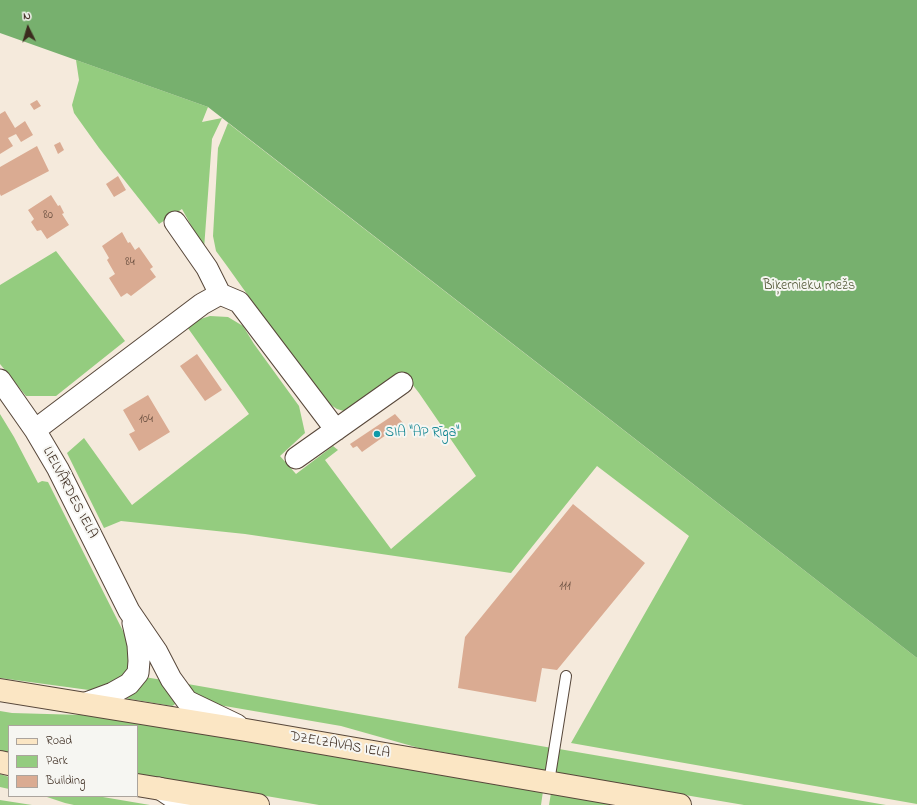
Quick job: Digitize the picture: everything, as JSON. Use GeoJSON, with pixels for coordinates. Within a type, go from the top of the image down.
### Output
{"type":"FeatureCollection","features":[{"type":"Feature","properties":{"kind":"main road","name":"DZELZAVAS IELA"},"geometry":{"type":"LineString","coordinates":[[0,690],[246,730],[680,805]]}},
{"type":"Feature","properties":{"kind":"main road"},"geometry":{"type":"LineString","coordinates":[[138,785],[258,805]]}},
{"type":"Feature","properties":{"kind":"street"},"geometry":{"type":"LineString","coordinates":[[175,222],[207,268],[220,294],[239,302],[336,430]]}},
{"type":"Feature","properties":{"kind":"street"},"geometry":{"type":"LineString","coordinates":[[35,430],[202,304],[220,294]]}},
{"type":"Feature","properties":{"kind":"street","name":"LIELVĀRDES IELA"},"geometry":{"type":"LineString","coordinates":[[0,380],[35,430],[58,470],[129,611],[157,652],[171,679],[187,701],[246,730]]}},
{"type":"Feature","properties":{"kind":"street"},"geometry":{"type":"LineString","coordinates":[[296,458],[402,383]]}},
{"type":"Feature","properties":{"kind":"street","name":"LIELVĀRDES IELA"},"geometry":{"type":"LineString","coordinates":[[86,703],[113,694],[129,684],[138,672],[138,645],[129,611]]}},
{"type":"Feature","properties":{"kind":"street"},"geometry":{"type":"LineString","coordinates":[[159,788],[184,805]]}},
{"type":"Feature","properties":{"kind":"lane"},"geometry":{"type":"LineString","coordinates":[[549,782],[566,676]]}},
{"type":"Feature","properties":{"kind":"green space","name":"Biķernieku mežs"},"geometry":{"type":"Polygon","coordinates":[[[0,0],[917,0],[917,658],[208,107],[0,33],[0,0]]]}},
{"type":"Feature","properties":{"kind":"green space"},"geometry":{"type":"Polygon","coordinates":[[[76,60],[208,107],[202,122],[222,118],[212,139],[204,249],[182,209],[159,224],[99,148],[74,113],[72,105],[79,80],[76,60]]]}},
{"type":"Feature","properties":{"kind":"green space"},"geometry":{"type":"Polygon","coordinates":[[[228,123],[917,658],[917,804],[571,743],[689,536],[597,466],[511,573],[245,534],[121,521],[104,528],[67,453],[84,438],[132,505],[249,414],[185,324],[210,316],[228,317],[243,326],[254,344],[299,406],[305,433],[280,456],[296,474],[333,446],[338,450],[325,460],[391,549],[476,476],[405,375],[347,412],[337,409],[322,399],[216,251],[213,236],[218,148],[228,123]]]}},
{"type":"Feature","properties":{"kind":"green space"},"geometry":{"type":"Polygon","coordinates":[[[56,251],[125,341],[56,396],[26,396],[0,364],[0,285],[56,251]]]}},
{"type":"Feature","properties":{"kind":"green space"},"geometry":{"type":"Polygon","coordinates":[[[0,414],[38,483],[42,481],[48,482],[126,637],[131,666],[120,680],[104,688],[89,690],[0,678],[0,414]]]}},
{"type":"Feature","properties":{"kind":"green space"},"geometry":{"type":"Polygon","coordinates":[[[144,677],[163,680],[176,703],[172,706],[124,698],[144,677]]]}},
{"type":"Feature","properties":{"kind":"green space"},"geometry":{"type":"Polygon","coordinates":[[[182,683],[552,748],[547,771],[419,748],[341,726],[213,704],[200,699],[182,683]]]}},
{"type":"Feature","properties":{"kind":"green space"},"geometry":{"type":"Polygon","coordinates":[[[0,711],[12,713],[82,715],[136,721],[543,791],[541,805],[319,805],[138,774],[138,725],[8,725],[8,753],[0,752],[0,711]]]}},
{"type":"Feature","properties":{"kind":"green space"},"geometry":{"type":"Polygon","coordinates":[[[559,749],[886,805],[744,805],[555,773],[559,749]]]}},
{"type":"Feature","properties":{"kind":"green space"},"geometry":{"type":"Polygon","coordinates":[[[0,774],[8,777],[8,789],[0,787],[0,774]]]}},
{"type":"Feature","properties":{"kind":"green space"},"geometry":{"type":"Polygon","coordinates":[[[551,793],[621,805],[549,805],[551,793]]]}},
{"type":"Feature","properties":{"kind":"green space"},"geometry":{"type":"Polygon","coordinates":[[[47,797],[103,797],[150,805],[74,805],[47,797]]]}},
{"type":"Feature","properties":{"kind":"green space"},"geometry":{"type":"Polygon","coordinates":[[[0,800],[32,805],[0,805],[0,800]]]}},
{"type":"Feature","properties":{"kind":"building"},"geometry":{"type":"Polygon","coordinates":[[[37,100],[41,106],[34,110],[30,104],[37,100]]]}},
{"type":"Feature","properties":{"kind":"building"},"geometry":{"type":"Polygon","coordinates":[[[5,111],[15,128],[25,121],[33,135],[21,142],[16,134],[8,138],[13,146],[0,154],[0,114],[5,111]]]}},
{"type":"Feature","properties":{"kind":"building"},"geometry":{"type":"Polygon","coordinates":[[[60,142],[64,150],[58,154],[54,145],[60,142]]]}},
{"type":"Feature","properties":{"kind":"building"},"geometry":{"type":"Polygon","coordinates":[[[37,146],[49,171],[1,196],[0,167],[37,146]]]}},
{"type":"Feature","properties":{"kind":"building"},"geometry":{"type":"Polygon","coordinates":[[[118,176],[126,190],[114,197],[106,184],[118,176]]]}},
{"type":"Feature","properties":{"kind":"building"},"geometry":{"type":"Polygon","coordinates":[[[51,195],[58,206],[60,205],[64,213],[62,214],[69,225],[47,239],[41,230],[37,231],[31,222],[34,219],[28,210],[51,195]]]}},
{"type":"Feature","properties":{"kind":"building"},"geometry":{"type":"Polygon","coordinates":[[[122,232],[128,243],[130,242],[135,250],[139,247],[153,267],[150,269],[156,277],[131,296],[127,293],[121,297],[109,278],[115,274],[107,260],[109,258],[102,246],[122,232]]]}},
{"type":"Feature","properties":{"kind":"building"},"geometry":{"type":"Polygon","coordinates":[[[197,354],[222,390],[205,401],[180,366],[197,354]]]}},
{"type":"Feature","properties":{"kind":"building"},"geometry":{"type":"Polygon","coordinates":[[[148,395],[170,432],[139,451],[129,434],[135,431],[123,410],[148,395]]]}},
{"type":"Feature","properties":{"kind":"building","name":"SIA \"AP Rīga\""},"geometry":{"type":"Polygon","coordinates":[[[395,414],[403,423],[362,452],[357,446],[353,448],[350,444],[395,414]]]}},
{"type":"Feature","properties":{"kind":"building"},"geometry":{"type":"Polygon","coordinates":[[[573,504],[645,563],[557,670],[542,668],[536,702],[458,688],[465,637],[573,504]]]}},
{"type":"Feature","properties":{"kind":"place","name":"SIA \"AP Rīga\""},"geometry":{"type":"Point","coordinates":[377,434]}}]}
